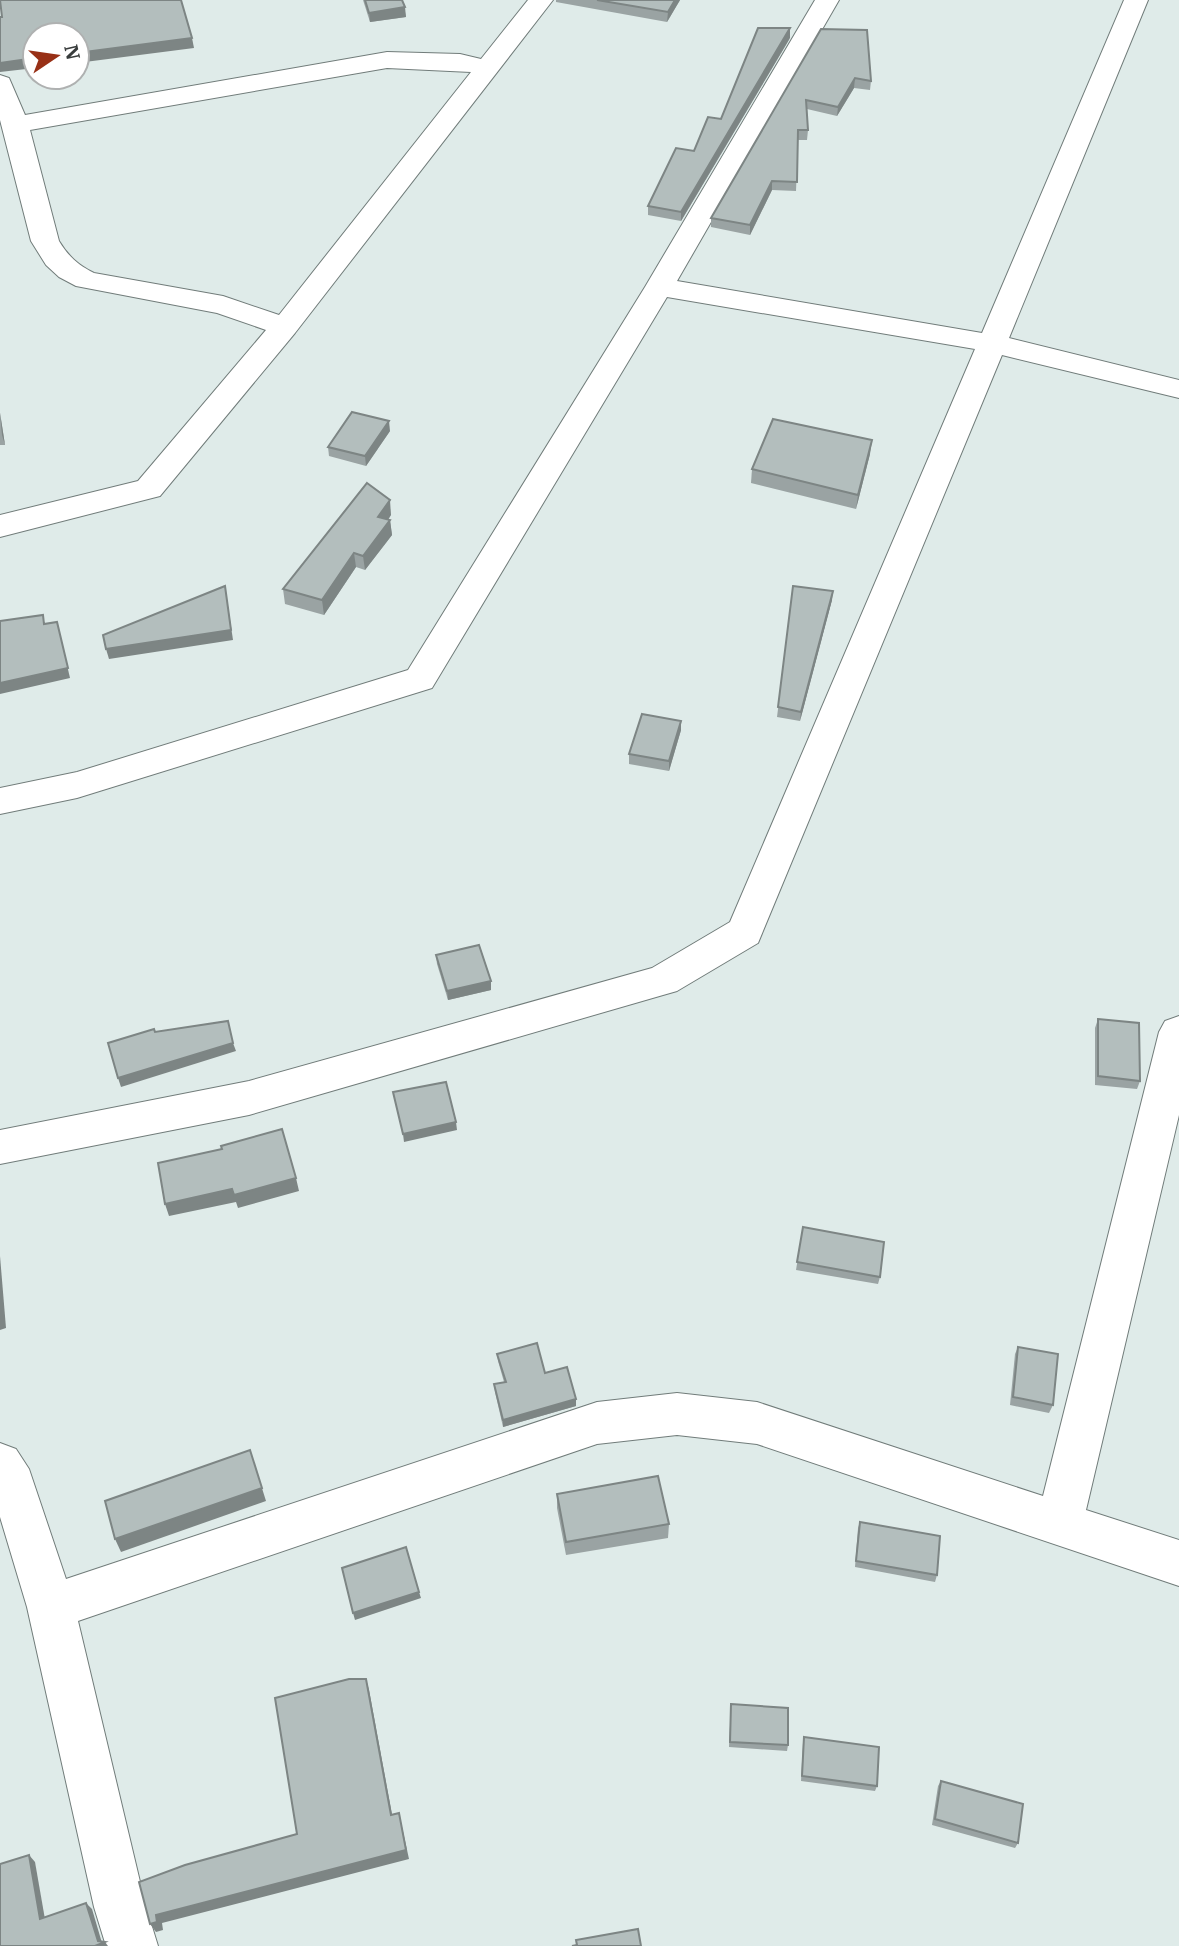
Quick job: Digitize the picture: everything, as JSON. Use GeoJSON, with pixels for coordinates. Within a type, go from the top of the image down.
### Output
{"type":"FeatureCollection","features":[{"type":"Feature","properties":{"kind":"street"},"geometry":{"type":"LineString","coordinates":[[0,526],[149,489],[285,327],[541,0]]}},
{"type":"Feature","properties":{"kind":"street"},"geometry":{"type":"LineString","coordinates":[[0,801],[77,785],[419,679],[659,287],[827,0]]}},
{"type":"Feature","properties":{"kind":"street"},"geometry":{"type":"LineString","coordinates":[[0,1147],[249,1098],[650,984],[663,980],[745,932],[1136,0]]}},
{"type":"Feature","properties":{"kind":"street"},"geometry":{"type":"LineString","coordinates":[[15,125],[387,60],[460,62],[489,69]]}},
{"type":"Feature","properties":{"kind":"street"},"geometry":{"type":"LineString","coordinates":[[0,83],[15,125],[45,241],[69,271],[86,280],[223,304],[285,327]]}},
{"type":"Feature","properties":{"kind":"street"},"geometry":{"type":"LineString","coordinates":[[659,287],[990,343],[1179,389]]}},
{"type":"Feature","properties":{"kind":"street"},"geometry":{"type":"LineString","coordinates":[[1059,1525],[1179,1032]]}},
{"type":"Feature","properties":{"kind":"street"},"geometry":{"type":"LineString","coordinates":[[51,1607],[597,1423],[677,1414],[757,1423],[1179,1563]]}},
{"type":"Feature","properties":{"kind":"street"},"geometry":{"type":"LineString","coordinates":[[0,1464],[13,1484],[51,1607],[120,1907],[132,1946]]}},
{"type":"Feature","properties":{"kind":"building"},"geometry":{"type":"Polygon","coordinates":[[[0,0],[181,0],[192,38],[91,51],[91,21],[21,21],[21,60],[0,63],[0,0]]]}},
{"type":"Feature","properties":{"kind":"building"},"geometry":{"type":"Polygon","coordinates":[[[365,0],[402,0],[405,7],[369,13],[365,0]]]}},
{"type":"Feature","properties":{"kind":"building"},"geometry":{"type":"Polygon","coordinates":[[[597,0],[675,0],[668,12],[597,0]]]}},
{"type":"Feature","properties":{"kind":"building"},"geometry":{"type":"Polygon","coordinates":[[[758,28],[790,28],[681,212],[648,206],[676,148],[694,151],[708,117],[721,119],[758,28]]]}},
{"type":"Feature","properties":{"kind":"building"},"geometry":{"type":"Polygon","coordinates":[[[821,29],[867,30],[871,81],[855,78],[838,107],[806,100],[808,130],[798,130],[797,182],[772,181],[750,225],[711,218],[821,29]]]}},
{"type":"Feature","properties":{"kind":"building"},"geometry":{"type":"Polygon","coordinates":[[[352,412],[389,421],[365,456],[328,447],[352,412]]]}},
{"type":"Feature","properties":{"kind":"building"},"geometry":{"type":"Polygon","coordinates":[[[773,419],[872,440],[858,495],[752,469],[773,419]]]}},
{"type":"Feature","properties":{"kind":"building"},"geometry":{"type":"Polygon","coordinates":[[[367,483],[390,500],[378,517],[390,520],[363,556],[354,553],[322,600],[283,589],[367,483]]]}},
{"type":"Feature","properties":{"kind":"building"},"geometry":{"type":"Polygon","coordinates":[[[225,586],[231,630],[106,649],[103,635],[225,586]]]}},
{"type":"Feature","properties":{"kind":"building"},"geometry":{"type":"Polygon","coordinates":[[[793,586],[833,591],[801,712],[778,707],[793,586]]]}},
{"type":"Feature","properties":{"kind":"building"},"geometry":{"type":"Polygon","coordinates":[[[43,615],[44,624],[57,622],[68,668],[0,683],[0,621],[43,615]]]}},
{"type":"Feature","properties":{"kind":"building"},"geometry":{"type":"Polygon","coordinates":[[[642,714],[681,721],[669,761],[629,754],[642,714]]]}},
{"type":"Feature","properties":{"kind":"building"},"geometry":{"type":"Polygon","coordinates":[[[479,945],[491,981],[447,991],[436,955],[479,945]]]}},
{"type":"Feature","properties":{"kind":"building"},"geometry":{"type":"Polygon","coordinates":[[[1098,1019],[1139,1023],[1140,1081],[1098,1076],[1098,1019]]]}},
{"type":"Feature","properties":{"kind":"building"},"geometry":{"type":"Polygon","coordinates":[[[228,1021],[233,1043],[118,1078],[108,1043],[154,1029],[155,1032],[228,1021]]]}},
{"type":"Feature","properties":{"kind":"building"},"geometry":{"type":"Polygon","coordinates":[[[446,1082],[456,1122],[403,1134],[393,1092],[446,1082]]]}},
{"type":"Feature","properties":{"kind":"building"},"geometry":{"type":"Polygon","coordinates":[[[282,1129],[296,1178],[234,1195],[232,1189],[165,1204],[158,1163],[222,1149],[221,1146],[282,1129]]]}},
{"type":"Feature","properties":{"kind":"building"},"geometry":{"type":"Polygon","coordinates":[[[803,1227],[884,1242],[880,1277],[797,1262],[803,1227]]]}},
{"type":"Feature","properties":{"kind":"building"},"geometry":{"type":"Polygon","coordinates":[[[537,1343],[545,1373],[567,1367],[576,1399],[503,1420],[494,1384],[506,1382],[497,1354],[537,1343]]]}},
{"type":"Feature","properties":{"kind":"building"},"geometry":{"type":"Polygon","coordinates":[[[1018,1347],[1058,1354],[1053,1405],[1013,1397],[1018,1347]]]}},
{"type":"Feature","properties":{"kind":"building"},"geometry":{"type":"Polygon","coordinates":[[[250,1450],[262,1488],[115,1539],[105,1501],[250,1450]]]}},
{"type":"Feature","properties":{"kind":"building"},"geometry":{"type":"Polygon","coordinates":[[[658,1476],[669,1524],[566,1542],[557,1494],[658,1476]]]}},
{"type":"Feature","properties":{"kind":"building"},"geometry":{"type":"Polygon","coordinates":[[[860,1522],[940,1536],[937,1575],[856,1561],[860,1522]]]}},
{"type":"Feature","properties":{"kind":"building"},"geometry":{"type":"Polygon","coordinates":[[[406,1547],[419,1592],[353,1613],[342,1568],[406,1547]]]}},
{"type":"Feature","properties":{"kind":"building"},"geometry":{"type":"Polygon","coordinates":[[[349,1679],[366,1679],[391,1815],[399,1813],[406,1850],[156,1915],[157,1922],[150,1924],[139,1882],[185,1865],[297,1834],[275,1698],[349,1679]]]}},
{"type":"Feature","properties":{"kind":"building"},"geometry":{"type":"Polygon","coordinates":[[[731,1704],[788,1708],[788,1745],[730,1742],[731,1704]]]}},
{"type":"Feature","properties":{"kind":"building"},"geometry":{"type":"Polygon","coordinates":[[[804,1737],[879,1747],[877,1786],[802,1776],[804,1737]]]}},
{"type":"Feature","properties":{"kind":"building"},"geometry":{"type":"Polygon","coordinates":[[[941,1781],[1023,1804],[1018,1843],[935,1819],[941,1781]]]}},
{"type":"Feature","properties":{"kind":"building"},"geometry":{"type":"Polygon","coordinates":[[[29,1855],[40,1919],[86,1903],[98,1941],[105,1942],[95,1946],[0,1946],[0,1864],[29,1855]]]}},
{"type":"Feature","properties":{"kind":"building"},"geometry":{"type":"Polygon","coordinates":[[[638,1929],[641,1946],[572,1946],[577,1945],[576,1940],[638,1929]]]}}]}
